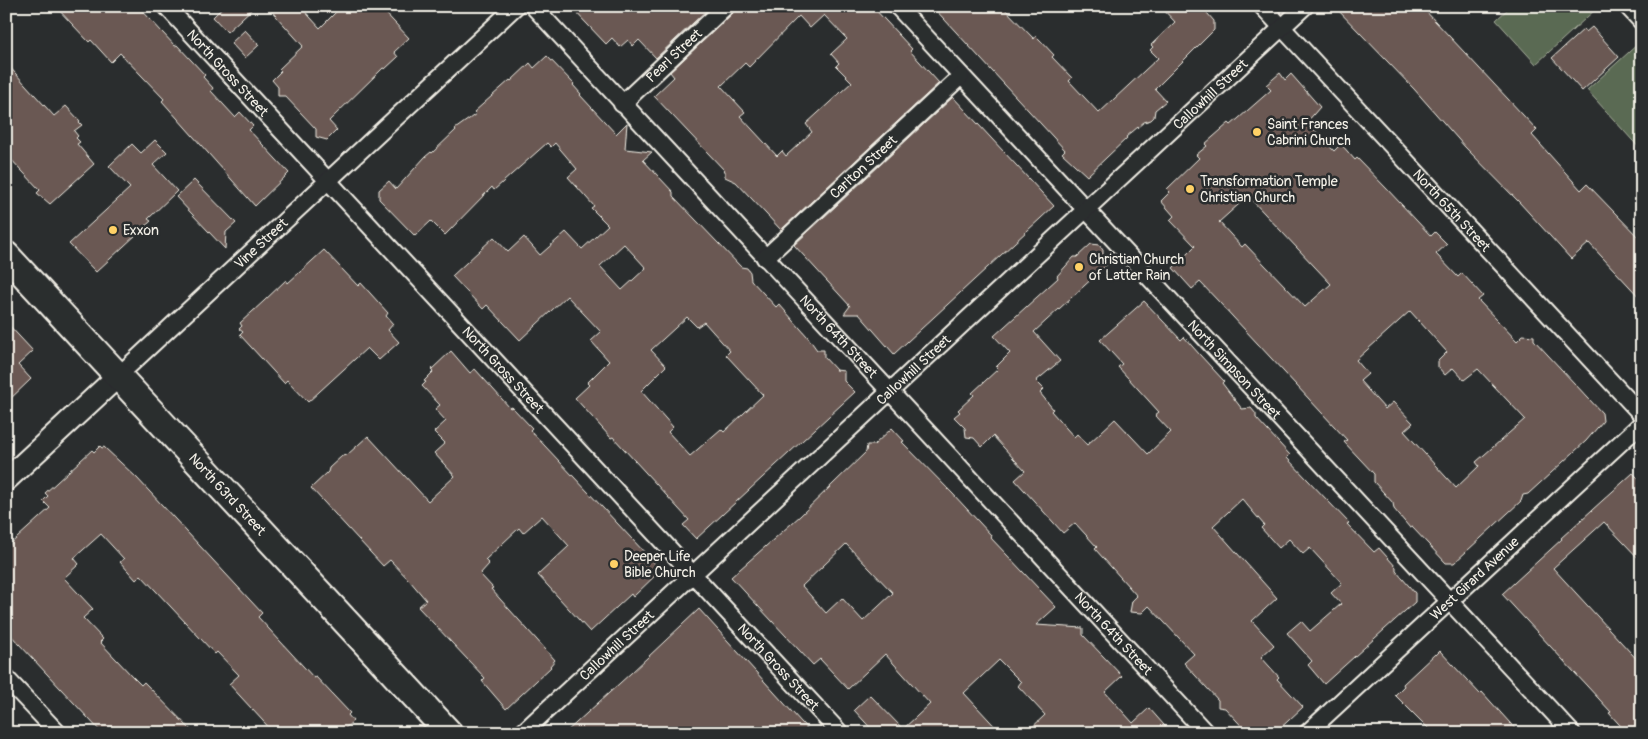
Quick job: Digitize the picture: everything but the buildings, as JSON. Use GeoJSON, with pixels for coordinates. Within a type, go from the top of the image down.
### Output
{"type":"FeatureCollection","features":[{"type":"Feature","properties":{"kind":"main road","name":"North 63rd Street"},"geometry":{"type":"LineString","coordinates":[[6,255],[449,733]]}},
{"type":"Feature","properties":{"kind":"street","name":"North Gross Street"},"geometry":{"type":"LineString","coordinates":[[166,6],[840,733]]}},
{"type":"Feature","properties":{"kind":"street","name":"Vine Street"},"geometry":{"type":"LineString","coordinates":[[6,480],[516,6]]}},
{"type":"Feature","properties":{"kind":"street","name":"North 64th Street"},"geometry":{"type":"LineString","coordinates":[[533,6],[1206,733]]}},
{"type":"Feature","properties":{"kind":"street","name":"Pearl Street"},"geometry":{"type":"LineString","coordinates":[[622,104],[726,6]]}},
{"type":"Feature","properties":{"kind":"street","name":"North Simpson Street"},"geometry":{"type":"LineString","coordinates":[[897,6],[1572,733]]}},
{"type":"Feature","properties":{"kind":"street","name":"North 65th Street"},"geometry":{"type":"LineString","coordinates":[[1262,6],[1642,415]]}},
{"type":"Feature","properties":{"kind":"street","name":"Callowhill Street"},"geometry":{"type":"LineString","coordinates":[[522,733],[1305,6]]}},
{"type":"Feature","properties":{"kind":"street"},"geometry":{"type":"LineString","coordinates":[[1627,6],[1642,22]]}},
{"type":"Feature","properties":{"kind":"street","name":"Carlton Street"},"geometry":{"type":"LineString","coordinates":[[765,258],[961,76]]}},
{"type":"Feature","properties":{"kind":"street","name":"West Girard Avenue"},"geometry":{"type":"LineString","coordinates":[[1307,733],[1642,424]]}},
{"type":"Feature","properties":{"kind":"street"},"geometry":{"type":"LineString","coordinates":[[6,678],[58,733]]}},
{"type":"Feature","properties":{"kind":"green space"},"geometry":{"type":"Polygon","coordinates":[[[1511,6],[1598,7],[1536,64],[1496,20],[1511,6]]]}},
{"type":"Feature","properties":{"kind":"green space"},"geometry":{"type":"Polygon","coordinates":[[[1639,43],[1642,46],[1642,151],[1587,90],[1639,43]]]}},
{"type":"Feature","properties":{"kind":"place","name":"Saint Frances Cabrini Church"},"geometry":{"type":"Point","coordinates":[1257,132]}},
{"type":"Feature","properties":{"kind":"place","name":"Transformation Temple Christian Church"},"geometry":{"type":"Point","coordinates":[1190,189]}},
{"type":"Feature","properties":{"kind":"place","name":"Exxon"},"geometry":{"type":"Point","coordinates":[113,230]}},
{"type":"Feature","properties":{"kind":"place","name":"Christian Church of Latter Rain"},"geometry":{"type":"Point","coordinates":[1079,267]}},
{"type":"Feature","properties":{"kind":"place","name":"Deeper Life Bible Church"},"geometry":{"type":"Point","coordinates":[614,564]}}]}
